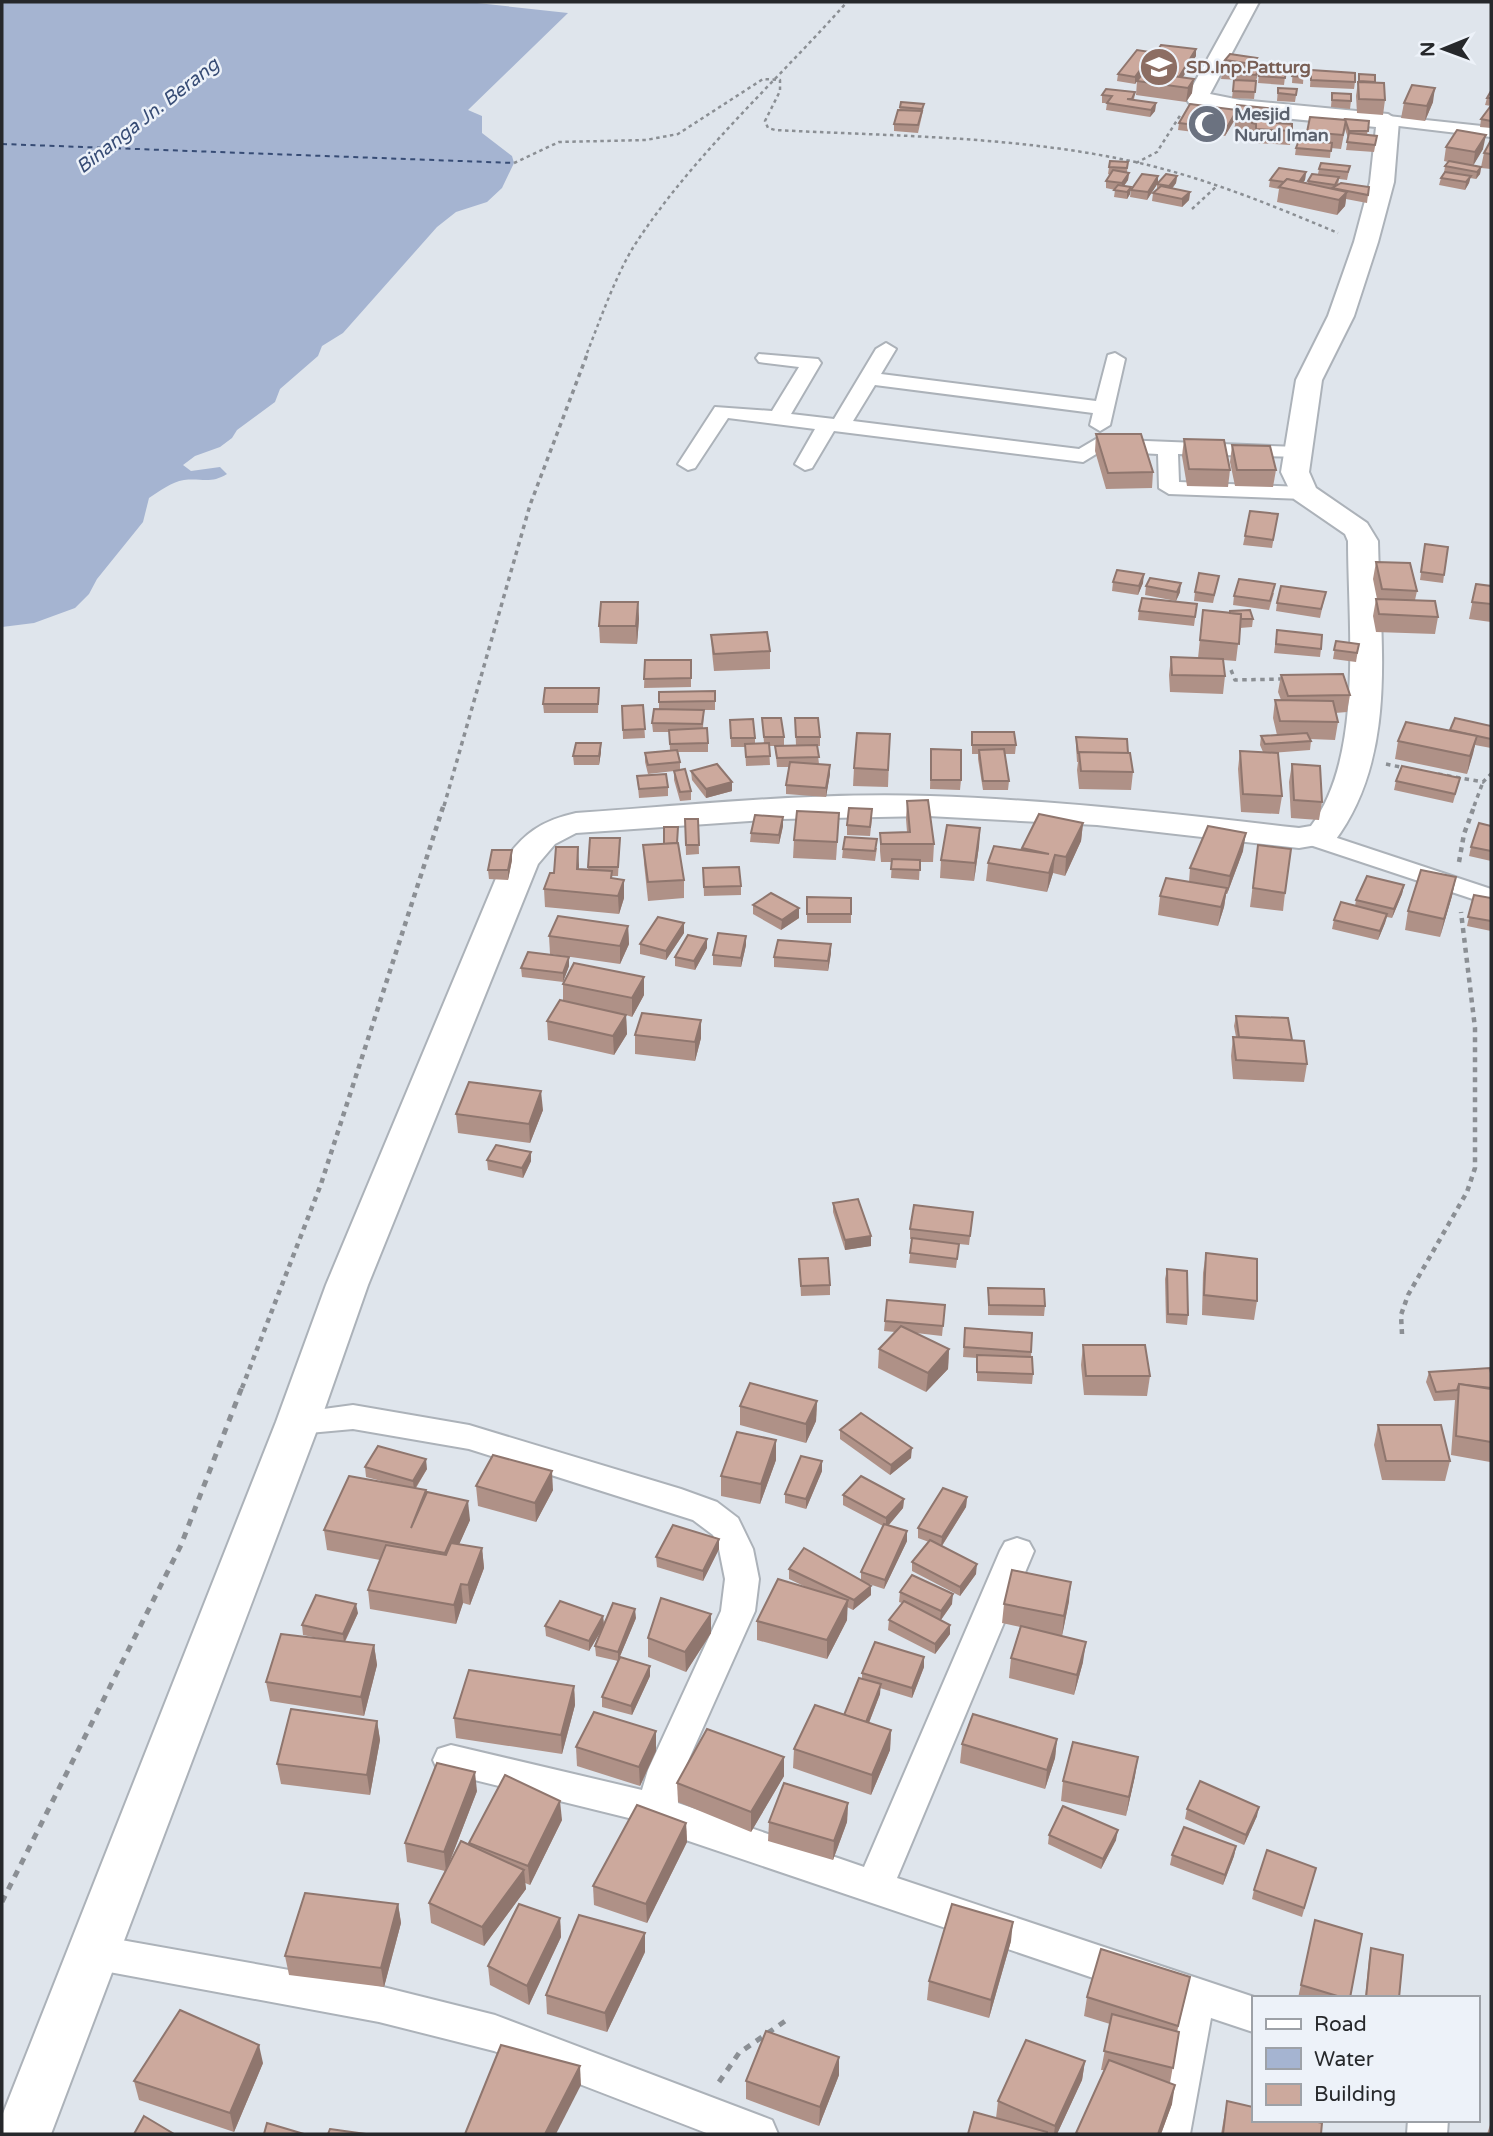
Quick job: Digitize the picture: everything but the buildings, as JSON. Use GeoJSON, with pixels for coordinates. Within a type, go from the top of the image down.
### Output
{"type":"FeatureCollection","features":[{"type":"Feature","properties":{"kind":"street"},"geometry":{"type":"LineString","coordinates":[[1249,2],[1197,98],[1240,107],[1491,132]]}},
{"type":"Feature","properties":{"kind":"street"},"geometry":{"type":"LineString","coordinates":[[1313,838],[1327,830],[1334,819],[1358,759],[1365,715],[1363,541],[1357,529],[1304,493],[1296,480],[1298,453],[1309,380],[1342,316],[1366,242],[1382,182],[1388,121]]}},
{"type":"Feature","properties":{"kind":"street"},"geometry":{"type":"LineString","coordinates":[[805,464],[869,378],[886,349]]}},
{"type":"Feature","properties":{"kind":"street"},"geometry":{"type":"LineString","coordinates":[[766,358],[811,363],[778,418]]}},
{"type":"Feature","properties":{"kind":"street"},"geometry":{"type":"LineString","coordinates":[[688,464],[722,411],[1083,456],[1096,445],[1115,359]]}},
{"type":"Feature","properties":{"kind":"street"},"geometry":{"type":"LineString","coordinates":[[869,378],[1104,408]]}},
{"type":"Feature","properties":{"kind":"street"},"geometry":{"type":"LineString","coordinates":[[1096,445],[1298,453]]}},
{"type":"Feature","properties":{"kind":"street"},"geometry":{"type":"LineString","coordinates":[[1168,448],[1169,488],[1304,493]]}},
{"type":"Feature","properties":{"kind":"street"},"geometry":{"type":"LineString","coordinates":[[23,2134],[395,1165],[515,875],[536,841],[547,831],[576,823],[700,813],[928,806],[1097,814],[1266,836],[1313,838],[1491,897]]}},
{"type":"Feature","properties":{"kind":"street"},"geometry":{"type":"LineString","coordinates":[[298,1422],[353,1417],[469,1437],[705,1511],[726,1527],[736,1549],[742,1580],[738,1611],[666,1770],[659,1794],[660,1810]]}},
{"type":"Feature","properties":{"kind":"street"},"geometry":{"type":"LineString","coordinates":[[875,1885],[1017,1551]]}},
{"type":"Feature","properties":{"kind":"street"},"geometry":{"type":"LineString","coordinates":[[451,1760],[660,1810],[671,1819],[875,1885],[1252,2014]]}},
{"type":"Feature","properties":{"kind":"street"},"geometry":{"type":"LineString","coordinates":[[93,1952],[379,2004],[495,2033],[740,2131]]}},
{"type":"Feature","properties":{"kind":"street"},"geometry":{"type":"LineString","coordinates":[[1170,2134],[1195,1994]]}},
{"type":"Feature","properties":{"kind":"path"},"geometry":{"type":"LineString","coordinates":[[2,1902],[181,1545],[321,1184],[451,783],[530,505],[592,343],[634,248],[706,149],[779,78],[847,2]]}},
{"type":"Feature","properties":{"kind":"path"},"geometry":{"type":"LineString","coordinates":[[514,163],[559,142],[658,139],[678,134],[763,79],[779,78]]}},
{"type":"Feature","properties":{"kind":"path"},"geometry":{"type":"LineString","coordinates":[[779,78],[780,91],[765,121],[768,128],[775,130],[1016,144],[1135,163],[1217,185],[1366,242]]}},
{"type":"Feature","properties":{"kind":"path"},"geometry":{"type":"LineString","coordinates":[[1135,163],[1157,152],[1191,100],[1197,98]]}},
{"type":"Feature","properties":{"kind":"path"},"geometry":{"type":"LineString","coordinates":[[1192,209],[1217,185]]}},
{"type":"Feature","properties":{"kind":"path"},"geometry":{"type":"LineString","coordinates":[[1231,670],[1235,680],[1287,678]]}},
{"type":"Feature","properties":{"kind":"path"},"geometry":{"type":"LineString","coordinates":[[1358,759],[1412,769]]}},
{"type":"Feature","properties":{"kind":"path"},"geometry":{"type":"LineString","coordinates":[[1426,772],[1483,782]]}},
{"type":"Feature","properties":{"kind":"path"},"geometry":{"type":"LineString","coordinates":[[1402,1334],[1401,1315],[1408,1296],[1467,1192],[1475,1168],[1475,1028],[1458,870],[1464,834],[1483,782],[1491,774]]}},
{"type":"Feature","properties":{"kind":"path"},"geometry":{"type":"LineString","coordinates":[[740,2131],[718,2085],[723,2071],[734,2054],[766,2036],[788,2019]]}},
{"type":"Feature","properties":{"kind":"water","name":"Binanga Jn. Berang"},"geometry":{"type":"Polygon","coordinates":[[[2,2],[468,2],[568,13],[468,110],[482,116],[482,133],[512,156],[514,163],[502,188],[487,202],[456,212],[437,227],[343,333],[322,346],[318,356],[280,389],[275,402],[237,430],[232,438],[220,447],[195,456],[183,465],[191,471],[220,467],[227,474],[211,480],[179,481],[149,498],[143,522],[97,579],[89,594],[75,608],[34,623],[2,627],[2,2]]]}},
{"type":"Feature","properties":{"kind":"ferry route"},"geometry":{"type":"LineString","coordinates":[[2,144],[514,163]]}},
{"type":"Feature","properties":{"kind":"place","name":"SD.Inp.Patturg"},"geometry":{"type":"Point","coordinates":[1159,67]}},
{"type":"Feature","properties":{"kind":"place","name":"Mesjid Nurul Iman"},"geometry":{"type":"Point","coordinates":[1207,124]}}]}
